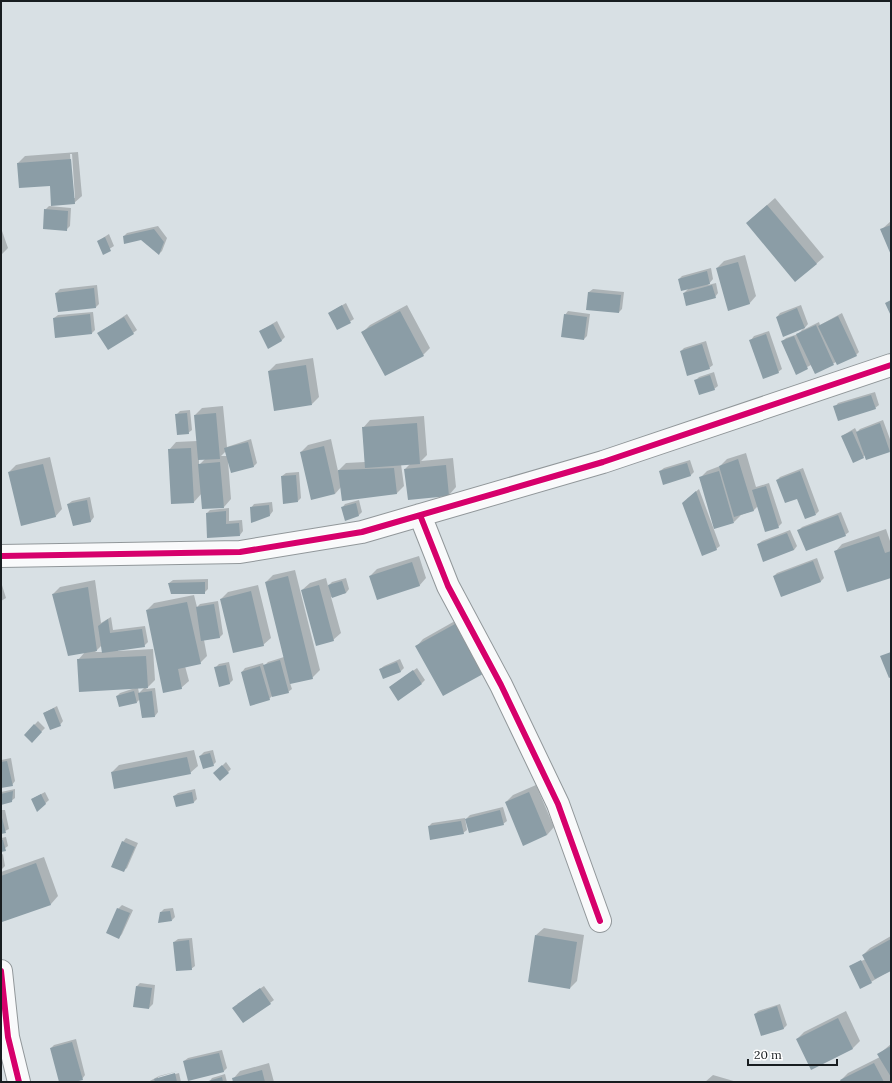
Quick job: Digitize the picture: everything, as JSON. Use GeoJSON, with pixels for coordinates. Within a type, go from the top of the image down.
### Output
{"type":"FeatureCollection","features":[{"type":"Feature","properties":{"kind":"street"},"geometry":{"type":"LineString","coordinates":[[1,556],[240,552],[362,532],[603,462],[891,365]]}},
{"type":"Feature","properties":{"kind":"street"},"geometry":{"type":"LineString","coordinates":[[420,515],[448,586],[501,686],[558,804],[600,921]]}},
{"type":"Feature","properties":{"kind":"street"},"geometry":{"type":"LineString","coordinates":[[1,971],[8,1037],[19,1082]]}},
{"type":"Feature","properties":{"kind":"building"},"geometry":{"type":"Polygon","coordinates":[[[71,159],[75,204],[51,206],[50,186],[19,188],[17,163],[71,159]]]}},
{"type":"Feature","properties":{"kind":"building"},"geometry":{"type":"Polygon","coordinates":[[[767,205],[817,264],[795,282],[746,223],[767,205]]]}},
{"type":"Feature","properties":{"kind":"building"},"geometry":{"type":"Polygon","coordinates":[[[44,209],[68,211],[67,231],[43,229],[44,209]]]}},
{"type":"Feature","properties":{"kind":"building"},"geometry":{"type":"Polygon","coordinates":[[[891,225],[891,255],[880,229],[891,225]]]}},
{"type":"Feature","properties":{"kind":"building"},"geometry":{"type":"Polygon","coordinates":[[[154,229],[164,242],[159,255],[141,240],[124,244],[123,236],[154,229]]]}},
{"type":"Feature","properties":{"kind":"building"},"geometry":{"type":"Polygon","coordinates":[[[105,237],[111,251],[103,255],[97,241],[105,237]]]}},
{"type":"Feature","properties":{"kind":"building"},"geometry":{"type":"Polygon","coordinates":[[[738,262],[750,304],[728,311],[716,268],[738,262]]]}},
{"type":"Feature","properties":{"kind":"building"},"geometry":{"type":"Polygon","coordinates":[[[707,271],[710,284],[681,291],[678,279],[707,271]]]}},
{"type":"Feature","properties":{"kind":"building"},"geometry":{"type":"Polygon","coordinates":[[[712,285],[716,298],[686,306],[683,293],[712,285]]]}},
{"type":"Feature","properties":{"kind":"building"},"geometry":{"type":"Polygon","coordinates":[[[94,288],[96,308],[58,312],[55,293],[94,288]]]}},
{"type":"Feature","properties":{"kind":"building"},"geometry":{"type":"Polygon","coordinates":[[[588,292],[621,295],[619,313],[586,310],[588,292]]]}},
{"type":"Feature","properties":{"kind":"building"},"geometry":{"type":"Polygon","coordinates":[[[891,300],[891,316],[885,303],[891,300]]]}},
{"type":"Feature","properties":{"kind":"building"},"geometry":{"type":"Polygon","coordinates":[[[342,305],[351,323],[337,330],[328,313],[342,305]]]}},
{"type":"Feature","properties":{"kind":"building"},"geometry":{"type":"Polygon","coordinates":[[[797,308],[805,328],[783,337],[776,317],[797,308]]]}},
{"type":"Feature","properties":{"kind":"building"},"geometry":{"type":"Polygon","coordinates":[[[400,311],[424,356],[385,376],[361,332],[400,311]]]}},
{"type":"Feature","properties":{"kind":"building"},"geometry":{"type":"Polygon","coordinates":[[[90,314],[92,334],[55,338],[53,318],[90,314]]]}},
{"type":"Feature","properties":{"kind":"building"},"geometry":{"type":"Polygon","coordinates":[[[564,314],[587,317],[584,340],[561,337],[564,314]]]}},
{"type":"Feature","properties":{"kind":"building"},"geometry":{"type":"Polygon","coordinates":[[[838,316],[857,356],[837,365],[818,326],[838,316]]]}},
{"type":"Feature","properties":{"kind":"building"},"geometry":{"type":"Polygon","coordinates":[[[124,317],[134,334],[108,350],[97,333],[124,317]]]}},
{"type":"Feature","properties":{"kind":"building"},"geometry":{"type":"Polygon","coordinates":[[[273,324],[282,341],[268,349],[259,331],[273,324]]]}},
{"type":"Feature","properties":{"kind":"building"},"geometry":{"type":"Polygon","coordinates":[[[816,325],[834,365],[815,374],[796,334],[816,325]]]}},
{"type":"Feature","properties":{"kind":"building"},"geometry":{"type":"Polygon","coordinates":[[[766,334],[779,373],[763,379],[749,340],[766,334]]]}},
{"type":"Feature","properties":{"kind":"building"},"geometry":{"type":"Polygon","coordinates":[[[794,336],[808,369],[796,375],[781,341],[794,336]]]}},
{"type":"Feature","properties":{"kind":"building"},"geometry":{"type":"Polygon","coordinates":[[[702,344],[710,369],[687,376],[680,351],[702,344]]]}},
{"type":"Feature","properties":{"kind":"building"},"geometry":{"type":"Polygon","coordinates":[[[306,365],[312,405],[274,411],[268,371],[306,365]]]}},
{"type":"Feature","properties":{"kind":"building"},"geometry":{"type":"Polygon","coordinates":[[[710,375],[715,390],[699,395],[694,380],[710,375]]]}},
{"type":"Feature","properties":{"kind":"building"},"geometry":{"type":"Polygon","coordinates":[[[871,395],[876,409],[838,421],[833,406],[871,395]]]}},
{"type":"Feature","properties":{"kind":"building"},"geometry":{"type":"Polygon","coordinates":[[[187,413],[189,434],[177,435],[175,414],[187,413]]]}},
{"type":"Feature","properties":{"kind":"building"},"geometry":{"type":"Polygon","coordinates":[[[216,413],[220,459],[198,460],[194,415],[216,413]]]}},
{"type":"Feature","properties":{"kind":"building"},"geometry":{"type":"Polygon","coordinates":[[[417,423],[420,464],[365,468],[362,427],[417,423]]]}},
{"type":"Feature","properties":{"kind":"building"},"geometry":{"type":"Polygon","coordinates":[[[880,423],[890,452],[866,460],[856,432],[880,423]]]}},
{"type":"Feature","properties":{"kind":"building"},"geometry":{"type":"Polygon","coordinates":[[[852,431],[864,458],[853,463],[841,436],[852,431]]]}},
{"type":"Feature","properties":{"kind":"building"},"geometry":{"type":"Polygon","coordinates":[[[248,442],[254,467],[231,473],[224,448],[248,442]]]}},
{"type":"Feature","properties":{"kind":"building"},"geometry":{"type":"Polygon","coordinates":[[[324,446],[335,494],[311,500],[300,452],[324,446]]]}},
{"type":"Feature","properties":{"kind":"building"},"geometry":{"type":"Polygon","coordinates":[[[191,448],[194,503],[171,504],[168,449],[191,448]]]}},
{"type":"Feature","properties":{"kind":"building"},"geometry":{"type":"Polygon","coordinates":[[[738,459],[754,511],[734,517],[719,466],[738,459]]]}},
{"type":"Feature","properties":{"kind":"building"},"geometry":{"type":"Polygon","coordinates":[[[220,462],[224,508],[202,509],[198,464],[220,462]]]}},
{"type":"Feature","properties":{"kind":"building"},"geometry":{"type":"Polygon","coordinates":[[[687,463],[691,476],[663,485],[659,471],[687,463]]]}},
{"type":"Feature","properties":{"kind":"building"},"geometry":{"type":"Polygon","coordinates":[[[43,464],[56,517],[21,526],[8,472],[43,464]]]}},
{"type":"Feature","properties":{"kind":"building"},"geometry":{"type":"Polygon","coordinates":[[[446,465],[449,496],[408,500],[404,469],[446,465]]]}},
{"type":"Feature","properties":{"kind":"building"},"geometry":{"type":"Polygon","coordinates":[[[394,468],[397,494],[342,501],[338,470],[394,468]]]}},
{"type":"Feature","properties":{"kind":"building"},"geometry":{"type":"Polygon","coordinates":[[[719,471],[734,523],[714,529],[699,477],[719,471]]]}},
{"type":"Feature","properties":{"kind":"building"},"geometry":{"type":"Polygon","coordinates":[[[800,471],[816,515],[805,519],[797,499],[785,503],[776,480],[800,471]]]}},
{"type":"Feature","properties":{"kind":"building"},"geometry":{"type":"Polygon","coordinates":[[[296,475],[298,502],[283,504],[281,476],[296,475]]]}},
{"type":"Feature","properties":{"kind":"building"},"geometry":{"type":"Polygon","coordinates":[[[766,486],[779,528],[765,532],[752,490],[766,486]]]}},
{"type":"Feature","properties":{"kind":"building"},"geometry":{"type":"Polygon","coordinates":[[[696,491],[717,550],[702,556],[682,503],[696,491]]]}},
{"type":"Feature","properties":{"kind":"building"},"geometry":{"type":"Polygon","coordinates":[[[87,500],[91,522],[73,526],[67,504],[87,500]]]}},
{"type":"Feature","properties":{"kind":"building"},"geometry":{"type":"Polygon","coordinates":[[[356,503],[359,516],[345,521],[341,507],[356,503]]]}},
{"type":"Feature","properties":{"kind":"building"},"geometry":{"type":"Polygon","coordinates":[[[269,505],[270,516],[251,523],[250,507],[269,505]]]}},
{"type":"Feature","properties":{"kind":"building"},"geometry":{"type":"Polygon","coordinates":[[[226,511],[226,524],[239,523],[240,536],[207,538],[206,513],[226,511]]]}},
{"type":"Feature","properties":{"kind":"building"},"geometry":{"type":"Polygon","coordinates":[[[838,515],[846,536],[806,551],[797,530],[838,515]]]}},
{"type":"Feature","properties":{"kind":"building"},"geometry":{"type":"Polygon","coordinates":[[[787,533],[794,550],[763,562],[757,544],[787,533]]]}},
{"type":"Feature","properties":{"kind":"building"},"geometry":{"type":"Polygon","coordinates":[[[879,536],[885,553],[891,551],[891,578],[847,592],[834,551],[879,536]]]}},
{"type":"Feature","properties":{"kind":"building"},"geometry":{"type":"Polygon","coordinates":[[[813,561],[821,582],[781,597],[773,576],[813,561]]]}},
{"type":"Feature","properties":{"kind":"building"},"geometry":{"type":"Polygon","coordinates":[[[412,562],[420,586],[377,600],[369,576],[412,562]]]}},
{"type":"Feature","properties":{"kind":"building"},"geometry":{"type":"Polygon","coordinates":[[[288,576],[313,679],[290,684],[265,582],[288,576]]]}},
{"type":"Feature","properties":{"kind":"building"},"geometry":{"type":"Polygon","coordinates":[[[342,581],[346,593],[332,598],[328,585],[342,581]]]}},
{"type":"Feature","properties":{"kind":"building"},"geometry":{"type":"Polygon","coordinates":[[[205,582],[205,594],[171,594],[168,583],[205,582]]]}},
{"type":"Feature","properties":{"kind":"building"},"geometry":{"type":"Polygon","coordinates":[[[319,585],[334,641],[316,646],[301,590],[319,585]]]}},
{"type":"Feature","properties":{"kind":"building"},"geometry":{"type":"Polygon","coordinates":[[[88,587],[97,651],[68,656],[52,594],[88,587]]]}},
{"type":"Feature","properties":{"kind":"building"},"geometry":{"type":"Polygon","coordinates":[[[251,591],[264,646],[233,653],[220,599],[251,591]]]}},
{"type":"Feature","properties":{"kind":"building"},"geometry":{"type":"Polygon","coordinates":[[[187,602],[201,664],[178,669],[182,689],[163,693],[146,610],[187,602]]]}},
{"type":"Feature","properties":{"kind":"building"},"geometry":{"type":"Polygon","coordinates":[[[214,604],[220,638],[201,641],[196,607],[214,604]]]}},
{"type":"Feature","properties":{"kind":"building"},"geometry":{"type":"Polygon","coordinates":[[[108,619],[110,633],[142,629],[145,647],[102,653],[98,626],[108,619]]]}},
{"type":"Feature","properties":{"kind":"building"},"geometry":{"type":"Polygon","coordinates":[[[455,624],[483,674],[443,696],[415,646],[455,624]]]}},
{"type":"Feature","properties":{"kind":"building"},"geometry":{"type":"Polygon","coordinates":[[[891,652],[891,677],[889,678],[880,656],[891,652]]]}},
{"type":"Feature","properties":{"kind":"building"},"geometry":{"type":"Polygon","coordinates":[[[146,656],[148,688],[79,692],[77,659],[146,656]]]}},
{"type":"Feature","properties":{"kind":"building"},"geometry":{"type":"Polygon","coordinates":[[[280,660],[289,693],[272,697],[263,665],[280,660]]]}},
{"type":"Feature","properties":{"kind":"building"},"geometry":{"type":"Polygon","coordinates":[[[397,662],[401,672],[383,679],[379,669],[397,662]]]}},
{"type":"Feature","properties":{"kind":"building"},"geometry":{"type":"Polygon","coordinates":[[[226,665],[230,684],[219,687],[214,667],[226,665]]]}},
{"type":"Feature","properties":{"kind":"building"},"geometry":{"type":"Polygon","coordinates":[[[260,666],[270,700],[250,706],[241,672],[260,666]]]}},
{"type":"Feature","properties":{"kind":"building"},"geometry":{"type":"Polygon","coordinates":[[[413,670],[422,684],[398,701],[389,687],[413,670]]]}},
{"type":"Feature","properties":{"kind":"building"},"geometry":{"type":"Polygon","coordinates":[[[134,691],[137,703],[119,707],[116,696],[134,691]]]}},
{"type":"Feature","properties":{"kind":"building"},"geometry":{"type":"Polygon","coordinates":[[[152,691],[155,717],[142,718],[138,693],[152,691]]]}},
{"type":"Feature","properties":{"kind":"building"},"geometry":{"type":"Polygon","coordinates":[[[54,708],[61,726],[50,730],[43,713],[54,708]]]}},
{"type":"Feature","properties":{"kind":"building"},"geometry":{"type":"Polygon","coordinates":[[[34,724],[42,732],[32,743],[24,735],[34,724]]]}},
{"type":"Feature","properties":{"kind":"building"},"geometry":{"type":"Polygon","coordinates":[[[210,753],[214,766],[203,769],[199,756],[210,753]]]}},
{"type":"Feature","properties":{"kind":"building"},"geometry":{"type":"Polygon","coordinates":[[[187,757],[191,774],[114,789],[111,772],[187,757]]]}},
{"type":"Feature","properties":{"kind":"building"},"geometry":{"type":"Polygon","coordinates":[[[7,761],[13,786],[1,788],[1,762],[7,761]]]}},
{"type":"Feature","properties":{"kind":"building"},"geometry":{"type":"Polygon","coordinates":[[[222,765],[229,773],[220,781],[213,773],[222,765]]]}},
{"type":"Feature","properties":{"kind":"building"},"geometry":{"type":"Polygon","coordinates":[[[13,791],[12,802],[1,805],[1,794],[13,791]]]}},
{"type":"Feature","properties":{"kind":"building"},"geometry":{"type":"Polygon","coordinates":[[[192,792],[194,803],[176,807],[173,796],[192,792]]]}},
{"type":"Feature","properties":{"kind":"building"},"geometry":{"type":"Polygon","coordinates":[[[529,792],[547,835],[523,846],[505,802],[529,792]]]}},
{"type":"Feature","properties":{"kind":"building"},"geometry":{"type":"Polygon","coordinates":[[[41,794],[46,804],[37,812],[31,799],[41,794]]]}},
{"type":"Feature","properties":{"kind":"building"},"geometry":{"type":"Polygon","coordinates":[[[500,810],[504,825],[469,833],[465,819],[500,810]]]}},
{"type":"Feature","properties":{"kind":"building"},"geometry":{"type":"Polygon","coordinates":[[[1,814],[6,833],[1,834],[1,814]]]}},
{"type":"Feature","properties":{"kind":"building"},"geometry":{"type":"Polygon","coordinates":[[[461,821],[464,834],[430,840],[428,826],[461,821]]]}},
{"type":"Feature","properties":{"kind":"building"},"geometry":{"type":"Polygon","coordinates":[[[1,840],[3,840],[6,851],[1,852],[1,840]]]}},
{"type":"Feature","properties":{"kind":"building"},"geometry":{"type":"Polygon","coordinates":[[[122,841],[135,847],[124,872],[111,867],[122,841]]]}},
{"type":"Feature","properties":{"kind":"building"},"geometry":{"type":"Polygon","coordinates":[[[36,863],[51,905],[2,922],[1,876],[36,863]]]}},
{"type":"Feature","properties":{"kind":"building"},"geometry":{"type":"Polygon","coordinates":[[[117,908],[130,913],[119,939],[106,933],[117,908]]]}},
{"type":"Feature","properties":{"kind":"building"},"geometry":{"type":"Polygon","coordinates":[[[170,911],[172,921],[158,923],[160,912],[170,911]]]}},
{"type":"Feature","properties":{"kind":"building"},"geometry":{"type":"Polygon","coordinates":[[[535,935],[577,942],[570,989],[528,982],[535,935]]]}},
{"type":"Feature","properties":{"kind":"building"},"geometry":{"type":"Polygon","coordinates":[[[891,939],[891,971],[875,979],[862,955],[891,939]]]}},
{"type":"Feature","properties":{"kind":"building"},"geometry":{"type":"Polygon","coordinates":[[[189,940],[192,970],[176,971],[173,942],[189,940]]]}},
{"type":"Feature","properties":{"kind":"building"},"geometry":{"type":"Polygon","coordinates":[[[861,960],[872,983],[860,989],[849,966],[861,960]]]}},
{"type":"Feature","properties":{"kind":"building"},"geometry":{"type":"Polygon","coordinates":[[[136,986],[152,988],[149,1009],[133,1007],[136,986]]]}},
{"type":"Feature","properties":{"kind":"building"},"geometry":{"type":"Polygon","coordinates":[[[260,988],[271,1004],[243,1023],[232,1008],[260,988]]]}},
{"type":"Feature","properties":{"kind":"building"},"geometry":{"type":"Polygon","coordinates":[[[777,1006],[784,1029],[761,1036],[754,1014],[777,1006]]]}},
{"type":"Feature","properties":{"kind":"building"},"geometry":{"type":"Polygon","coordinates":[[[838,1018],[853,1049],[811,1070],[796,1039],[838,1018]]]}},
{"type":"Feature","properties":{"kind":"building"},"geometry":{"type":"Polygon","coordinates":[[[72,1042],[83,1080],[74,1082],[59,1082],[50,1048],[72,1042]]]}},
{"type":"Feature","properties":{"kind":"building"},"geometry":{"type":"Polygon","coordinates":[[[891,1046],[891,1077],[877,1054],[891,1046]]]}},
{"type":"Feature","properties":{"kind":"building"},"geometry":{"type":"Polygon","coordinates":[[[219,1053],[224,1072],[188,1081],[183,1061],[219,1053]]]}},
{"type":"Feature","properties":{"kind":"building"},"geometry":{"type":"Polygon","coordinates":[[[874,1063],[884,1082],[841,1082],[840,1080],[874,1063]]]}},
{"type":"Feature","properties":{"kind":"building"},"geometry":{"type":"Polygon","coordinates":[[[262,1070],[265,1082],[233,1082],[232,1078],[262,1070]]]}},
{"type":"Feature","properties":{"kind":"building"},"geometry":{"type":"Polygon","coordinates":[[[175,1073],[177,1082],[155,1082],[154,1079],[175,1073]]]}},
{"type":"Feature","properties":{"kind":"building"},"geometry":{"type":"Polygon","coordinates":[[[222,1077],[223,1082],[205,1082],[222,1077]]]}},
{"type":"Feature","properties":{"kind":"cycle path"},"geometry":{"type":"LineString","coordinates":[[1,556],[240,552],[362,532],[603,462],[891,365]]}},
{"type":"Feature","properties":{"kind":"cycle path"},"geometry":{"type":"LineString","coordinates":[[420,515],[448,586],[501,685],[558,804],[600,921]]}},
{"type":"Feature","properties":{"kind":"cycle path"},"geometry":{"type":"LineString","coordinates":[[1,971],[8,1037],[19,1082]]}}]}
